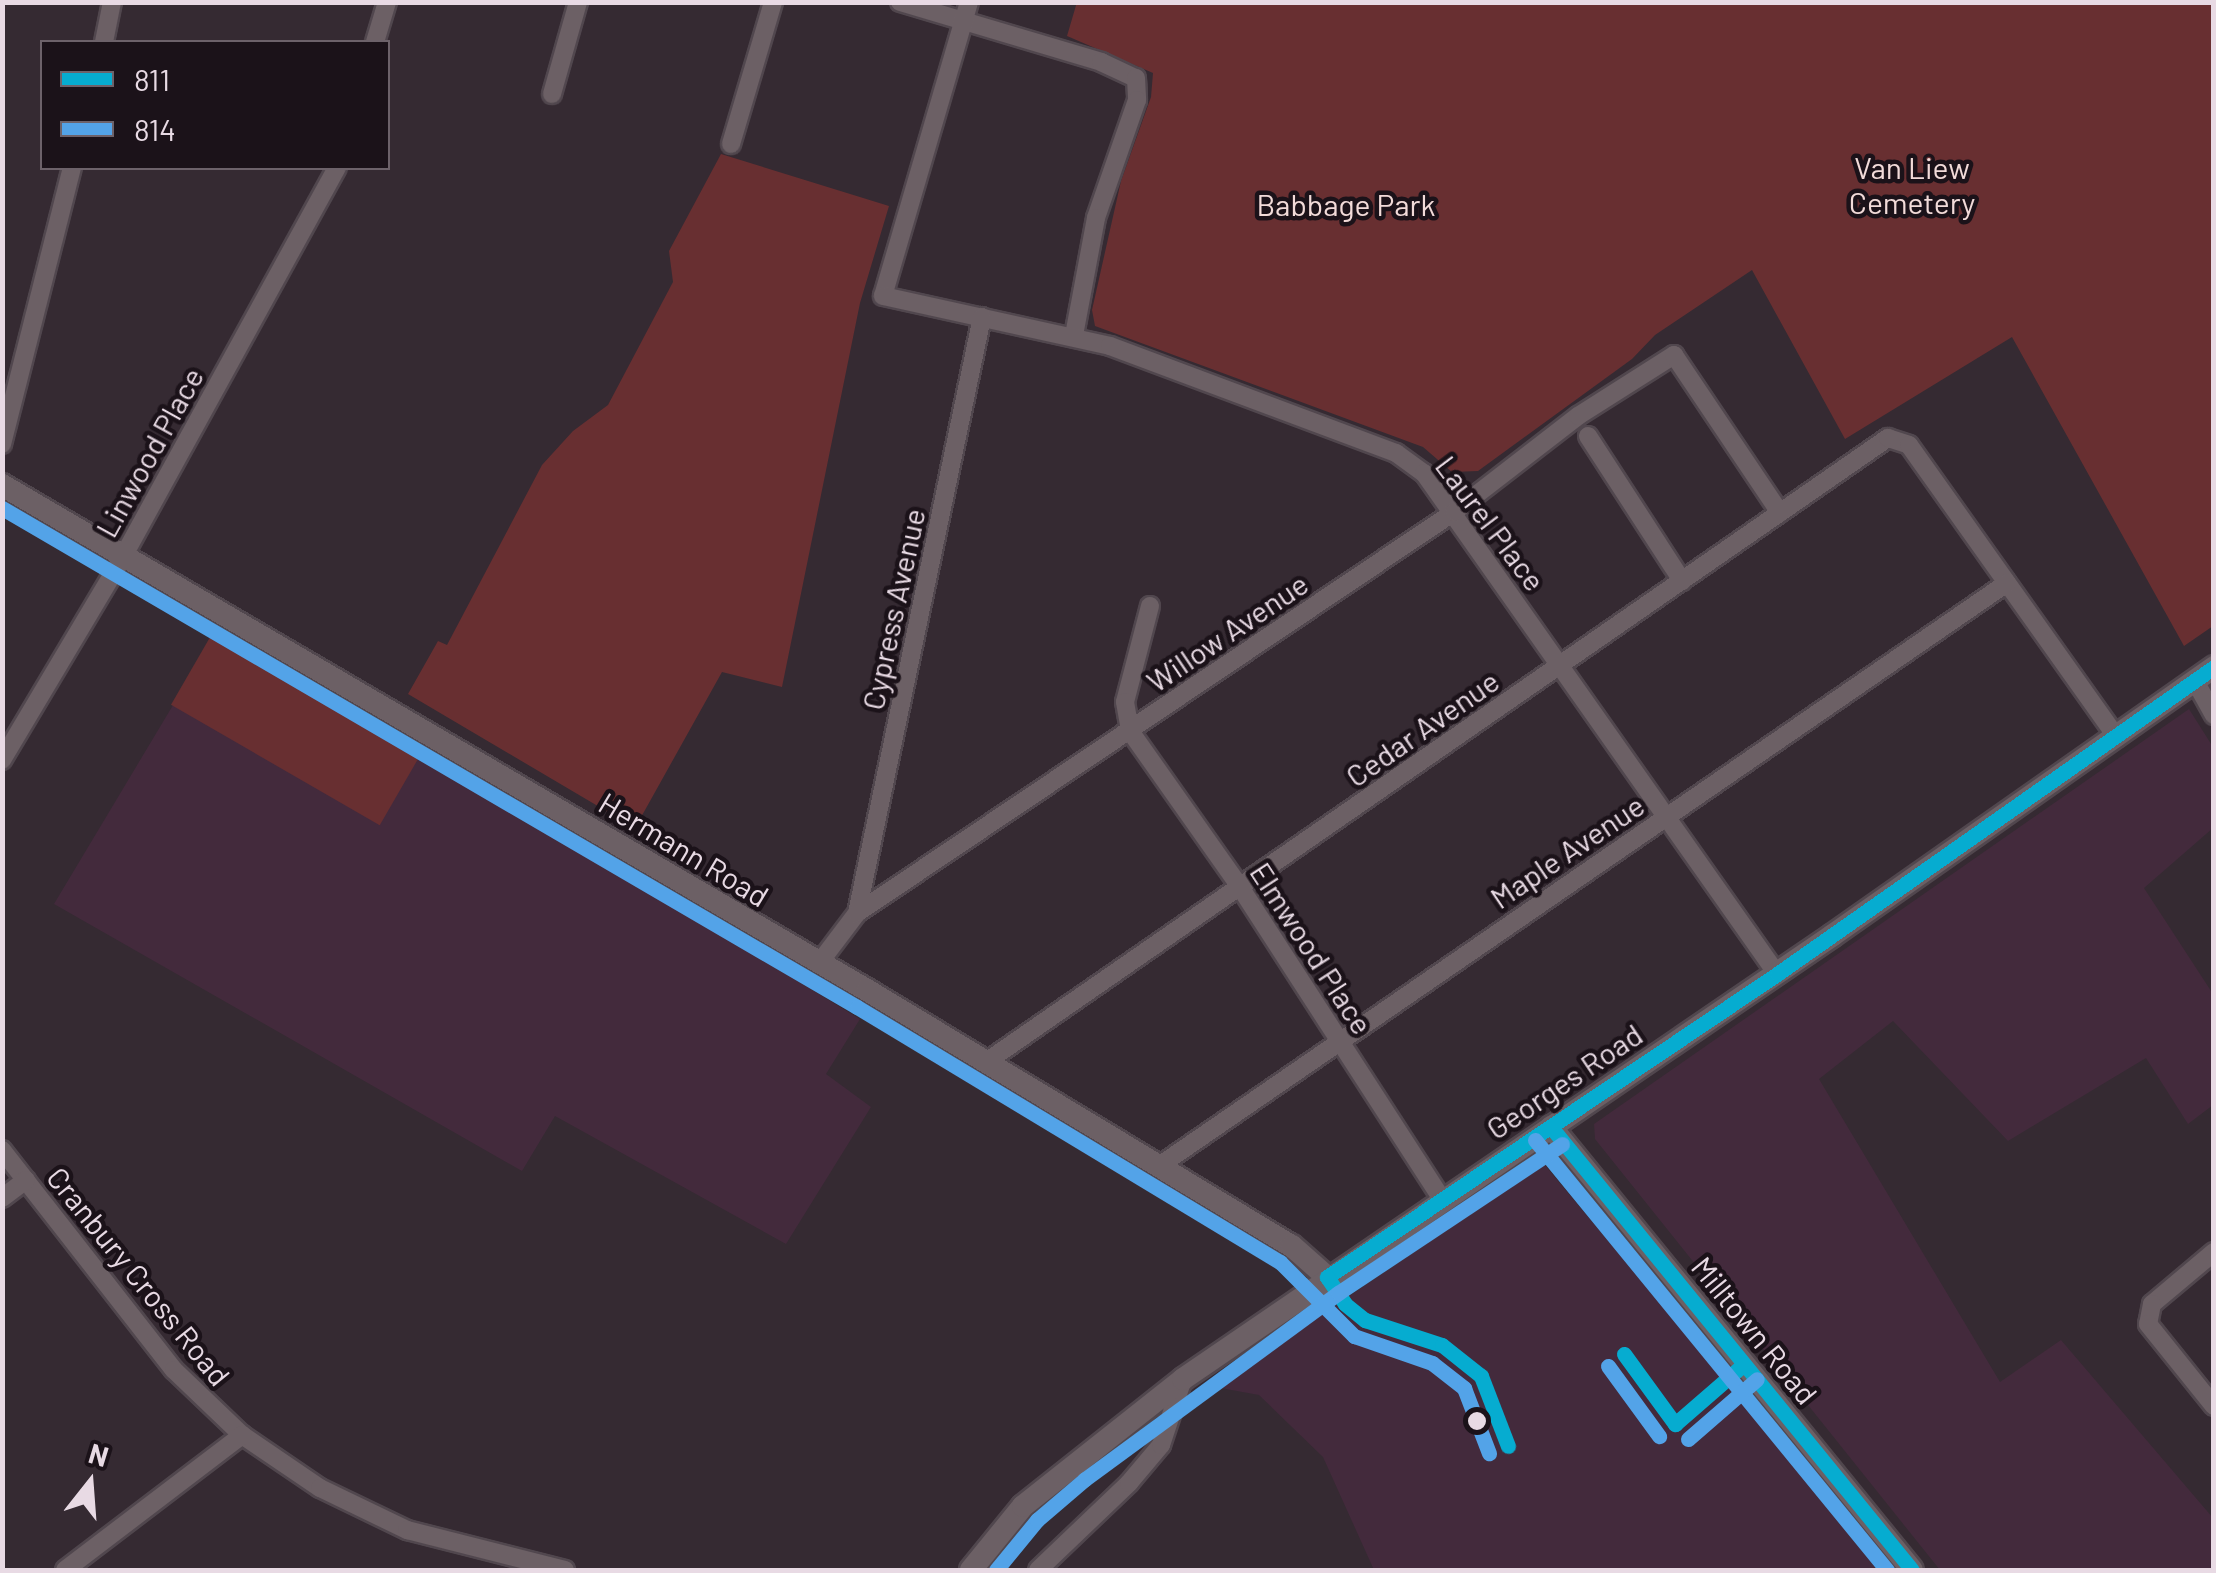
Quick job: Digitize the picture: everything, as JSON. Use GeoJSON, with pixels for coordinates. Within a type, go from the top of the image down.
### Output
{"type":"FeatureCollection","features":[{"type":"Feature","properties":{"kind":"street"},"geometry":{"type":"LineString","coordinates":[[104,40],[112,2]]}},
{"type":"Feature","properties":{"kind":"street"},"geometry":{"type":"LineString","coordinates":[[376,40],[387,2]]}},
{"type":"Feature","properties":{"kind":"street"},"geometry":{"type":"LineString","coordinates":[[552,94],[578,2]]}},
{"type":"Feature","properties":{"kind":"street"},"geometry":{"type":"LineString","coordinates":[[730,144],[773,2]]}},
{"type":"Feature","properties":{"kind":"street"},"geometry":{"type":"LineString","coordinates":[[900,2],[1101,62],[1136,78],[1136,100],[1096,218],[1074,336]]}},
{"type":"Feature","properties":{"kind":"street"},"geometry":{"type":"LineString","coordinates":[[964,22],[970,2]]}},
{"type":"Feature","properties":{"kind":"street","name":"Laurel Place"},"geometry":{"type":"LineString","coordinates":[[964,22],[883,296],[1074,336],[1396,453],[1424,472],[1777,974]]}},
{"type":"Feature","properties":{"kind":"street"},"geometry":{"type":"LineString","coordinates":[[2,444],[71,170]]}},
{"type":"Feature","properties":{"kind":"street","name":"Linwood Place"},"geometry":{"type":"LineString","coordinates":[[2,760],[124,555],[337,170]]}},
{"type":"Feature","properties":{"kind":"street","name":"Cypress Avenue"},"geometry":{"type":"LineString","coordinates":[[857,913],[982,317]]}},
{"type":"Feature","properties":{"kind":"street","name":"Willow Avenue"},"geometry":{"type":"LineString","coordinates":[[820,962],[857,913],[1454,512],[1578,416],[1674,355],[1780,513]]}},
{"type":"Feature","properties":{"kind":"street"},"geometry":{"type":"LineString","coordinates":[[1588,436],[1682,582]]}},
{"type":"Feature","properties":{"kind":"street","name":"Cedar Avenue"},"geometry":{"type":"LineString","coordinates":[[986,1062],[1888,438],[1909,445],[2007,583]]}},
{"type":"Feature","properties":{"kind":"street","name":"Hermann Road"},"geometry":{"type":"LineString","coordinates":[[2,485],[820,962],[1292,1246],[1327,1277]]}},
{"type":"Feature","properties":{"kind":"street"},"geometry":{"type":"LineString","coordinates":[[2007,583],[2117,738]]}},
{"type":"Feature","properties":{"kind":"street","name":"Maple Avenue"},"geometry":{"type":"LineString","coordinates":[[1159,1166],[2007,583]]}},
{"type":"Feature","properties":{"kind":"street"},"geometry":{"type":"LineString","coordinates":[[1130,732],[1125,702],[1150,606]]}},
{"type":"Feature","properties":{"kind":"street"},"geometry":{"type":"LineString","coordinates":[[2204,674],[2214,715]]}},
{"type":"Feature","properties":{"kind":"street","name":"Georges Road"},"geometry":{"type":"LineString","coordinates":[[971,1570],[1022,1506],[1183,1379],[1327,1277],[1777,974],[2204,674]]}},
{"type":"Feature","properties":{"kind":"street","name":"Elmwood Place"},"geometry":{"type":"LineString","coordinates":[[1130,732],[1240,888],[1442,1199]]}},
{"type":"Feature","properties":{"kind":"street","name":"Milltown Road"},"geometry":{"type":"LineString","coordinates":[[1551,1127],[1912,1570]]}},
{"type":"Feature","properties":{"kind":"street","name":"Cranbury Cross Road"},"geometry":{"type":"LineString","coordinates":[[2,1150],[174,1370],[242,1435],[320,1488],[407,1530],[565,1570]]}},
{"type":"Feature","properties":{"kind":"street"},"geometry":{"type":"LineString","coordinates":[[2,1198],[26,1180]]}},
{"type":"Feature","properties":{"kind":"street"},"geometry":{"type":"LineString","coordinates":[[2214,1252],[2152,1304],[2148,1324],[2214,1406]]}},
{"type":"Feature","properties":{"kind":"street"},"geometry":{"type":"LineString","coordinates":[[1038,1570],[1129,1483],[1162,1445],[1183,1379]]}},
{"type":"Feature","properties":{"kind":"street"},"geometry":{"type":"LineString","coordinates":[[65,1570],[242,1435]]}},
{"type":"Feature","properties":{"kind":"shaded area"},"geometry":{"type":"Polygon","coordinates":[[[218,630],[860,1019],[826,1074],[871,1107],[786,1244],[555,1116],[522,1171],[54,904],[218,630]]]}},
{"type":"Feature","properties":{"kind":"shaded area"},"geometry":{"type":"Polygon","coordinates":[[[2189,709],[2213,747],[2213,828],[2144,888],[2213,994],[2213,1105],[2188,1124],[2146,1058],[2008,1141],[1893,1021],[1819,1079],[2000,1382],[2061,1340],[2213,1518],[2213,1570],[1940,1570],[1595,1139],[1594,1124],[2189,709]]]}},
{"type":"Feature","properties":{"kind":"shaded area"},"geometry":{"type":"Polygon","coordinates":[[[1544,1164],[1882,1570],[1374,1570],[1323,1457],[1259,1395],[1215,1387],[1544,1164]]]}},
{"type":"Feature","properties":{"kind":"green space"},"geometry":{"type":"Polygon","coordinates":[[[1077,2],[2213,3],[2213,626],[2184,646],[2012,337],[1845,439],[1752,270],[1655,335],[1632,359],[1478,471],[1452,472],[1423,447],[1095,326],[1092,310],[1121,181],[1151,97],[1153,73],[1067,36],[1077,2]]]}},
{"type":"Feature","properties":{"kind":"green space"},"geometry":{"type":"Polygon","coordinates":[[[721,154],[889,206],[860,303],[782,687],[722,672],[635,828],[408,694],[438,641],[447,645],[542,465],[573,431],[608,405],[673,282],[669,251],[721,154]]]}},
{"type":"Feature","properties":{"kind":"green space"},"geometry":{"type":"Polygon","coordinates":[[[224,613],[433,734],[380,825],[171,705],[224,613]]]}},
{"type":"Feature","properties":{"kind":"transit line","name":"814"},"geometry":{"type":"LineString","coordinates":[[2,508],[857,1007],[1280,1262],[1354,1336],[1432,1363],[1464,1388],[1489,1453]]}},
{"type":"Feature","properties":{"kind":"transit line","name":"811"},"geometry":{"type":"LineString","coordinates":[[1327,1277],[1777,974],[2214,667]]}},
{"type":"Feature","properties":{"kind":"transit line","name":"811"},"geometry":{"type":"LineString","coordinates":[[1551,1127],[1912,1570]]}},
{"type":"Feature","properties":{"kind":"transit line","name":"814"},"geometry":{"type":"LineString","coordinates":[[1535,1140],[1887,1570]]}},
{"type":"Feature","properties":{"kind":"transit line","name":"814"},"geometry":{"type":"LineString","coordinates":[[996,1570],[1037,1520],[1085,1479],[1338,1293],[1562,1144]]}},
{"type":"Feature","properties":{"kind":"transit line","name":"811"},"geometry":{"type":"LineString","coordinates":[[1327,1277],[1345,1304],[1365,1320],[1442,1345],[1481,1376],[1508,1446]]}},
{"type":"Feature","properties":{"kind":"transit line","name":"811"},"geometry":{"type":"LineString","coordinates":[[1624,1354],[1675,1424]]}},
{"type":"Feature","properties":{"kind":"transit line","name":"811"},"geometry":{"type":"LineString","coordinates":[[1675,1424],[1744,1364]]}},
{"type":"Feature","properties":{"kind":"transit line","name":"814"},"geometry":{"type":"LineString","coordinates":[[1608,1366],[1659,1436]]}},
{"type":"Feature","properties":{"kind":"transit line","name":"814"},"geometry":{"type":"LineString","coordinates":[[1688,1439],[1757,1379]]}},
{"type":"Feature","properties":{"kind":"park label","name":"Van Liew Cemetery"},"geometry":{"type":"Point","coordinates":[1912,184]}},
{"type":"Feature","properties":{"kind":"park label","name":"Babbage Park"},"geometry":{"type":"Point","coordinates":[1346,204]}}]}
